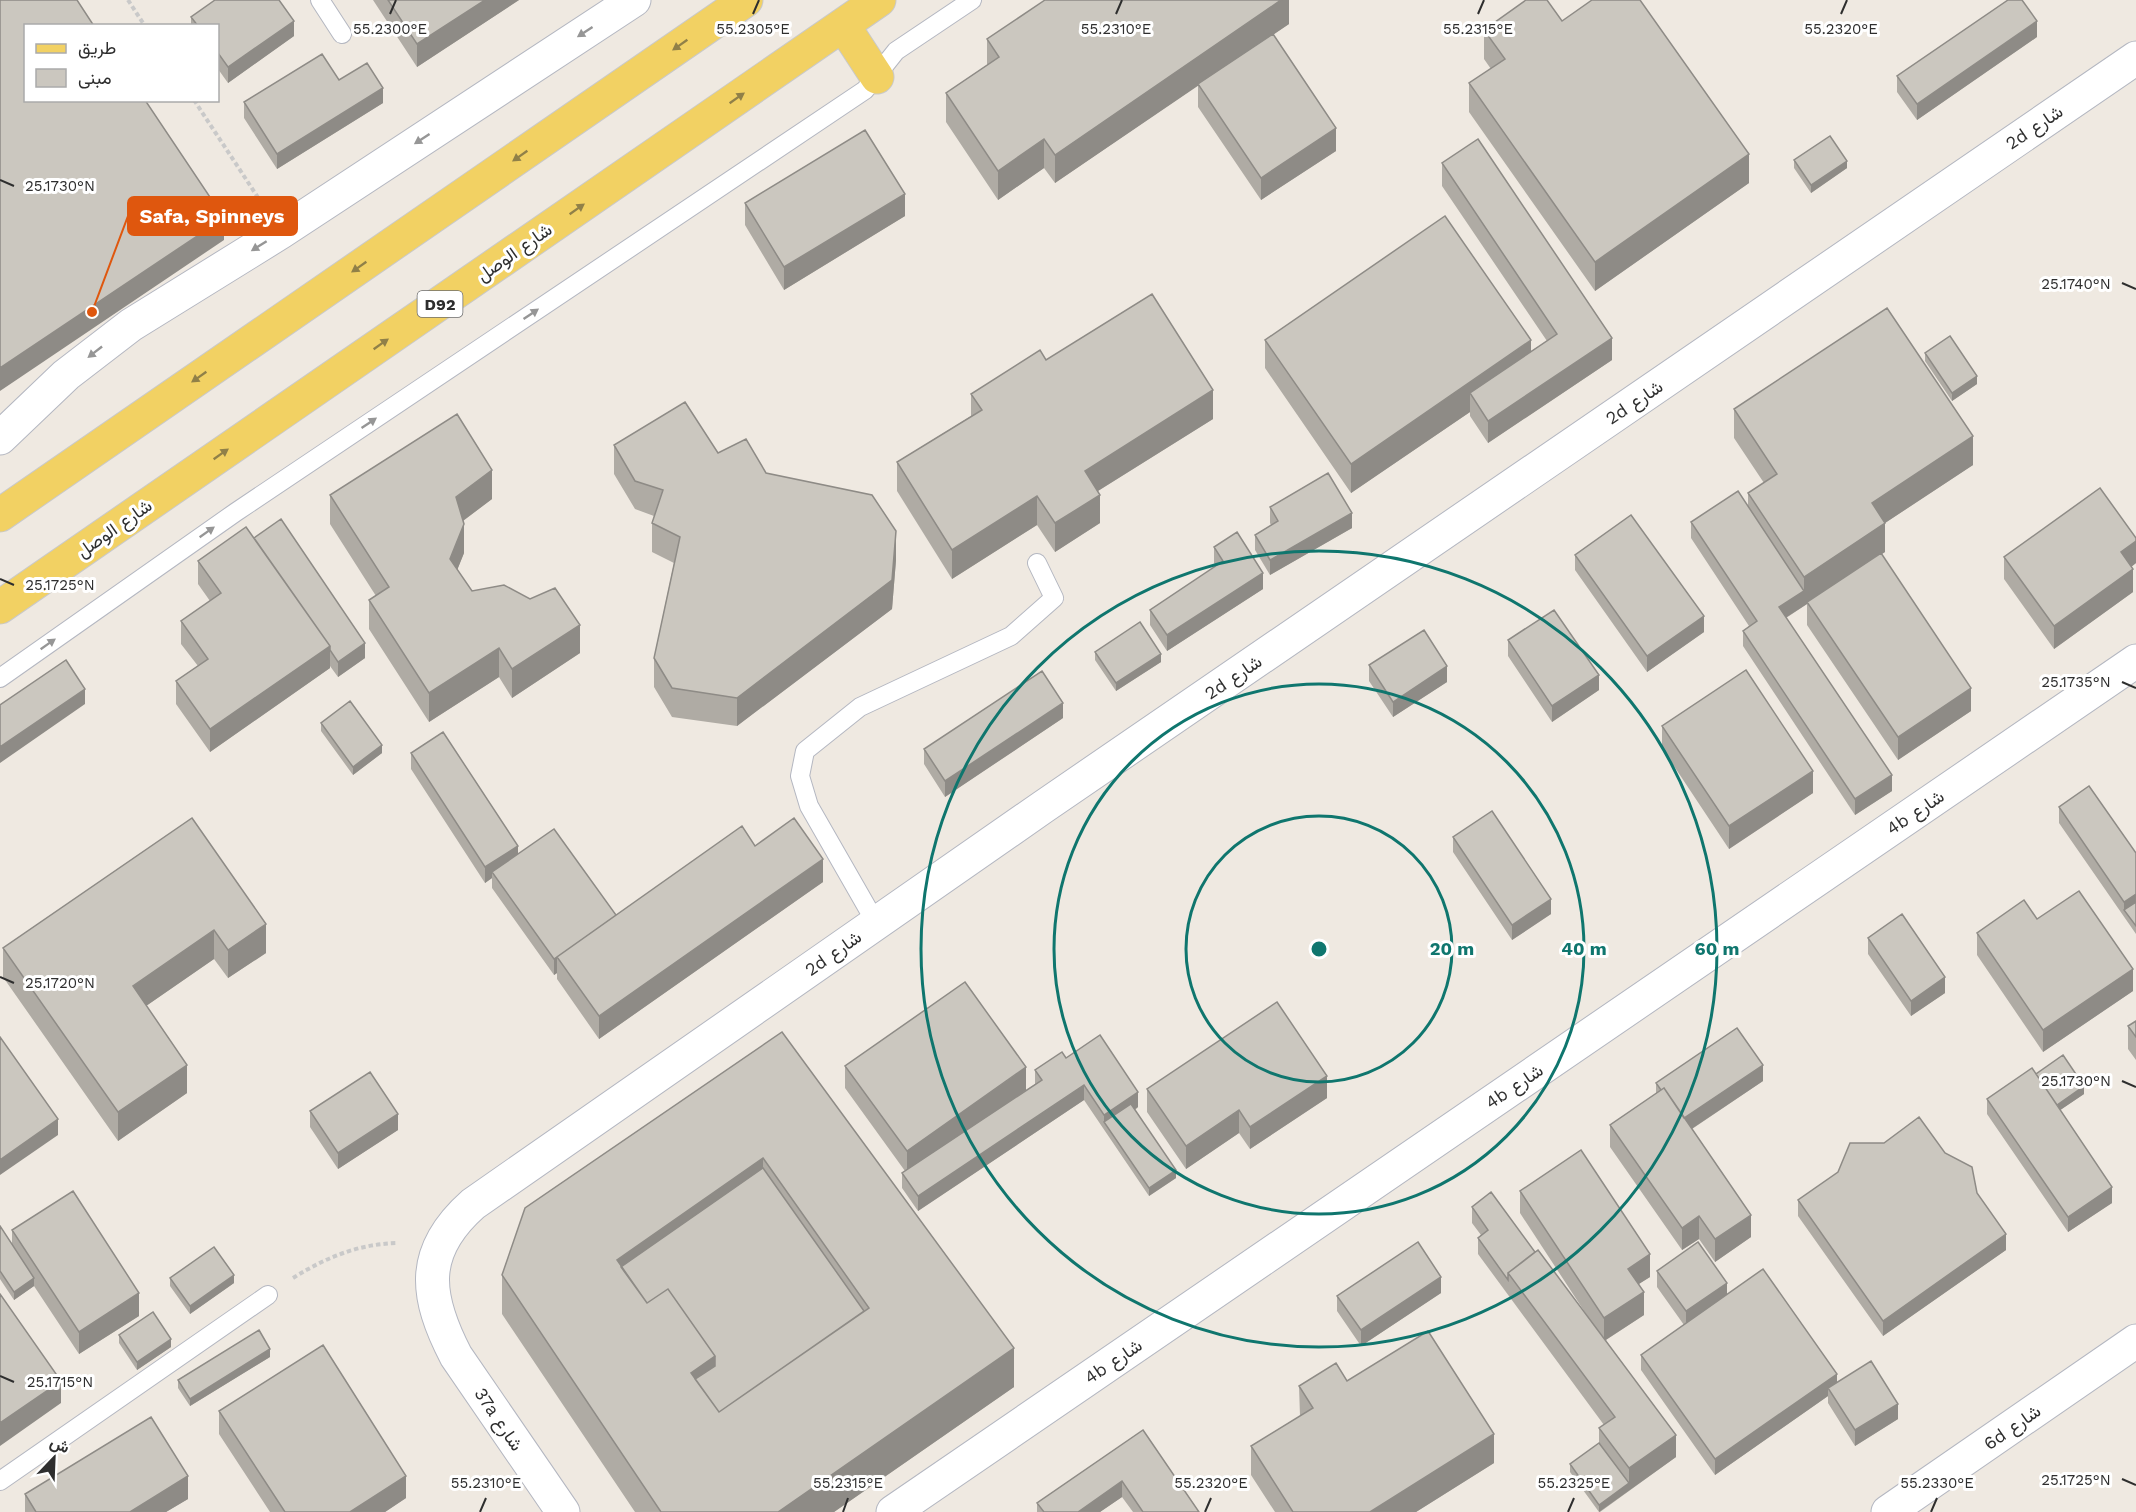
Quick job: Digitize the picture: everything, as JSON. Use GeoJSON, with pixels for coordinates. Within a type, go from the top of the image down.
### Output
{"type":"FeatureCollection","features":[{"type":"Feature","properties":{"kind":"main road"},"geometry":{"type":"LineString","coordinates":[[0,514],[746,0]]}},
{"type":"Feature","properties":{"kind":"main road","name":"شارع الوصل"},"geometry":{"type":"LineString","coordinates":[[0,607],[879,0]]}},
{"type":"Feature","properties":{"kind":"main road"},"geometry":{"type":"LineString","coordinates":[[843,25],[877,77]]}},
{"type":"Feature","properties":{"kind":"street"},"geometry":{"type":"LineString","coordinates":[[0,438],[66,375],[131,325],[281,232],[626,2]]}},
{"type":"Feature","properties":{"kind":"street","name":"2d شارع"},"geometry":{"type":"LineString","coordinates":[[456,1356],[433,1301],[432,1275],[438,1247],[453,1222],[473,1204],[876,923],[2136,58]]}},
{"type":"Feature","properties":{"kind":"street","name":"4b شارع"},"geometry":{"type":"LineString","coordinates":[[893,1512],[2136,661]]}},
{"type":"Feature","properties":{"kind":"street","name":"6d شارع"},"geometry":{"type":"LineString","coordinates":[[1888,1512],[2136,1341]]}},
{"type":"Feature","properties":{"kind":"street","name":"37a شارع"},"geometry":{"type":"LineString","coordinates":[[456,1356],[563,1512]]}},
{"type":"Feature","properties":{"kind":"lane"},"geometry":{"type":"LineString","coordinates":[[320,0],[342,34]]}},
{"type":"Feature","properties":{"kind":"lane"},"geometry":{"type":"LineString","coordinates":[[0,678],[236,512],[858,94],[877,77],[896,51],[972,0]]}},
{"type":"Feature","properties":{"kind":"lane"},"geometry":{"type":"LineString","coordinates":[[876,923],[809,806],[800,776],[805,751],[860,707],[1011,636],[1054,598],[1037,563]]}},
{"type":"Feature","properties":{"kind":"lane"},"geometry":{"type":"LineString","coordinates":[[0,1481],[268,1295]]}},
{"type":"Feature","properties":{"kind":"path"},"geometry":{"type":"LineString","coordinates":[[128,0],[144,24]]}},
{"type":"Feature","properties":{"kind":"path"},"geometry":{"type":"LineString","coordinates":[[195,102],[281,232]]}},
{"type":"Feature","properties":{"kind":"path"},"geometry":{"type":"LineString","coordinates":[[268,1295],[321,1260],[349,1249],[398,1243],[438,1247]]}},
{"type":"Feature","properties":{"kind":"building"},"geometry":{"type":"Polygon","coordinates":[[[0,0],[77,0],[93,24],[24,24],[24,102],[146,102],[224,218],[0,368],[0,0]]]}},
{"type":"Feature","properties":{"kind":"building"},"geometry":{"type":"Polygon","coordinates":[[[215,0],[279,0],[294,21],[228,67],[219,54],[219,24],[196,24],[191,17],[215,0]]]}},
{"type":"Feature","properties":{"kind":"building"},"geometry":{"type":"Polygon","coordinates":[[[388,0],[485,0],[417,44],[388,0]]]}},
{"type":"Feature","properties":{"kind":"building"},"geometry":{"type":"Polygon","coordinates":[[[1045,0],[1281,0],[1055,155],[1044,139],[998,171],[946,93],[999,57],[987,39],[1045,0]]]}},
{"type":"Feature","properties":{"kind":"building"},"geometry":{"type":"Polygon","coordinates":[[[1526,0],[1547,0],[1562,21],[1592,0],[1640,0],[1749,154],[1595,262],[1469,83],[1505,59],[1484,30],[1526,0]]]}},
{"type":"Feature","properties":{"kind":"building"},"geometry":{"type":"Polygon","coordinates":[[[2008,0],[2022,0],[2037,21],[1917,104],[1897,76],[2008,0]]]}},
{"type":"Feature","properties":{"kind":"building"},"geometry":{"type":"Polygon","coordinates":[[[1273,34],[1336,128],[1261,178],[1198,84],[1273,34]]]}},
{"type":"Feature","properties":{"kind":"building"},"geometry":{"type":"Polygon","coordinates":[[[322,54],[339,80],[367,63],[383,88],[277,154],[244,102],[322,54]]]}},
{"type":"Feature","properties":{"kind":"building"},"geometry":{"type":"Polygon","coordinates":[[[865,130],[905,194],[784,267],[745,203],[865,130]]]}},
{"type":"Feature","properties":{"kind":"building"},"geometry":{"type":"Polygon","coordinates":[[[1830,136],[1847,161],[1811,185],[1794,160],[1830,136]]]}},
{"type":"Feature","properties":{"kind":"building"},"geometry":{"type":"Polygon","coordinates":[[[1478,139],[1612,338],[1488,421],[1470,393],[1557,334],[1442,163],[1478,139]]]}},
{"type":"Feature","properties":{"kind":"building"},"geometry":{"type":"Polygon","coordinates":[[[1445,216],[1531,340],[1351,464],[1265,340],[1445,216]]]}},
{"type":"Feature","properties":{"kind":"building"},"geometry":{"type":"Polygon","coordinates":[[[1152,294],[1213,390],[1085,471],[1100,495],[1055,523],[1037,496],[952,550],[897,462],[982,410],[971,394],[1040,350],[1046,360],[1152,294]]]}},
{"type":"Feature","properties":{"kind":"building"},"geometry":{"type":"Polygon","coordinates":[[[1887,308],[1973,436],[1872,503],[1885,523],[1804,577],[1748,493],[1777,474],[1734,409],[1887,308]]]}},
{"type":"Feature","properties":{"kind":"building"},"geometry":{"type":"Polygon","coordinates":[[[1950,336],[1977,376],[1952,393],[1925,353],[1950,336]]]}},
{"type":"Feature","properties":{"kind":"building"},"geometry":{"type":"Polygon","coordinates":[[[685,402],[718,453],[746,439],[766,473],[872,495],[896,531],[892,580],[737,698],[672,688],[654,658],[680,537],[652,523],[663,490],[635,481],[614,445],[685,402]]]}},
{"type":"Feature","properties":{"kind":"building"},"geometry":{"type":"Polygon","coordinates":[[[457,414],[492,470],[456,497],[464,524],[450,559],[472,591],[504,585],[530,599],[555,588],[580,625],[512,669],[499,648],[429,693],[369,600],[389,587],[330,495],[457,414]]]}},
{"type":"Feature","properties":{"kind":"building"},"geometry":{"type":"Polygon","coordinates":[[[1328,473],[1352,513],[1270,560],[1255,535],[1278,521],[1270,507],[1328,473]]]}},
{"type":"Feature","properties":{"kind":"building"},"geometry":{"type":"Polygon","coordinates":[[[2100,488],[2136,538],[2136,541],[2121,552],[2133,569],[2054,626],[2004,557],[2100,488]]]}},
{"type":"Feature","properties":{"kind":"building"},"geometry":{"type":"Polygon","coordinates":[[[1738,491],[1804,591],[1779,607],[1892,775],[1855,799],[1743,631],[1757,621],[1691,522],[1738,491]]]}},
{"type":"Feature","properties":{"kind":"building"},"geometry":{"type":"Polygon","coordinates":[[[1631,515],[1704,616],[1647,656],[1575,555],[1631,515]]]}},
{"type":"Feature","properties":{"kind":"building"},"geometry":{"type":"Polygon","coordinates":[[[281,519],[365,643],[338,662],[330,646],[254,538],[281,519]]]}},
{"type":"Feature","properties":{"kind":"building"},"geometry":{"type":"Polygon","coordinates":[[[246,527],[330,646],[210,729],[176,681],[208,659],[181,621],[221,593],[198,561],[246,527]]]}},
{"type":"Feature","properties":{"kind":"building"},"geometry":{"type":"Polygon","coordinates":[[[1237,532],[1263,573],[1167,635],[1150,610],[1223,561],[1214,547],[1237,532]]]}},
{"type":"Feature","properties":{"kind":"building"},"geometry":{"type":"Polygon","coordinates":[[[1881,553],[1971,688],[1898,737],[1807,602],[1881,553]]]}},
{"type":"Feature","properties":{"kind":"building"},"geometry":{"type":"Polygon","coordinates":[[[1554,610],[1599,675],[1552,706],[1508,640],[1554,610]]]}},
{"type":"Feature","properties":{"kind":"building"},"geometry":{"type":"Polygon","coordinates":[[[1140,622],[1161,654],[1116,683],[1095,652],[1140,622]]]}},
{"type":"Feature","properties":{"kind":"building"},"geometry":{"type":"Polygon","coordinates":[[[1424,630],[1447,666],[1393,702],[1369,665],[1424,630]]]}},
{"type":"Feature","properties":{"kind":"building"},"geometry":{"type":"Polygon","coordinates":[[[66,660],[85,689],[0,747],[0,705],[66,660]]]}},
{"type":"Feature","properties":{"kind":"building"},"geometry":{"type":"Polygon","coordinates":[[[1746,670],[1813,771],[1729,826],[1662,726],[1746,670]]]}},
{"type":"Feature","properties":{"kind":"building"},"geometry":{"type":"Polygon","coordinates":[[[1042,671],[1063,703],[945,781],[924,749],[1042,671]]]}},
{"type":"Feature","properties":{"kind":"building"},"geometry":{"type":"Polygon","coordinates":[[[350,701],[382,745],[353,767],[321,723],[350,701]]]}},
{"type":"Feature","properties":{"kind":"building"},"geometry":{"type":"Polygon","coordinates":[[[443,732],[518,846],[485,867],[411,753],[443,732]]]}},
{"type":"Feature","properties":{"kind":"building"},"geometry":{"type":"Polygon","coordinates":[[[2089,786],[2136,853],[2136,894],[2124,902],[2059,807],[2089,786]]]}},
{"type":"Feature","properties":{"kind":"building"},"geometry":{"type":"Polygon","coordinates":[[[1492,811],[1551,899],[1512,925],[1453,837],[1492,811]]]}},
{"type":"Feature","properties":{"kind":"building"},"geometry":{"type":"Polygon","coordinates":[[[192,818],[266,924],[228,950],[214,930],[133,986],[187,1065],[118,1112],[3,948],[192,818]]]}},
{"type":"Feature","properties":{"kind":"building"},"geometry":{"type":"Polygon","coordinates":[[[794,818],[823,859],[599,1016],[557,957],[742,826],[755,846],[794,818]]]}},
{"type":"Feature","properties":{"kind":"building"},"geometry":{"type":"Polygon","coordinates":[[[554,829],[616,915],[554,959],[492,872],[554,829]]]}},
{"type":"Feature","properties":{"kind":"building"},"geometry":{"type":"Polygon","coordinates":[[[2079,891],[2133,969],[2043,1030],[1977,933],[2024,900],[2037,919],[2079,891]]]}},
{"type":"Feature","properties":{"kind":"building"},"geometry":{"type":"Polygon","coordinates":[[[2136,902],[2136,926],[2124,910],[2136,902]]]}},
{"type":"Feature","properties":{"kind":"building"},"geometry":{"type":"Polygon","coordinates":[[[1902,914],[1945,977],[1911,1001],[1868,938],[1902,914]]]}},
{"type":"Feature","properties":{"kind":"building"},"geometry":{"type":"Polygon","coordinates":[[[965,982],[1026,1067],[907,1151],[845,1066],[965,982]]]}},
{"type":"Feature","properties":{"kind":"building"},"geometry":{"type":"Polygon","coordinates":[[[1277,1002],[1327,1076],[1250,1127],[1239,1110],[1186,1146],[1147,1089],[1277,1002]]]}},
{"type":"Feature","properties":{"kind":"building"},"geometry":{"type":"Polygon","coordinates":[[[2136,1021],[2136,1037],[2128,1026],[2136,1021]]]}},
{"type":"Feature","properties":{"kind":"building"},"geometry":{"type":"Polygon","coordinates":[[[1737,1028],[1763,1065],[1684,1118],[1664,1088],[1661,1090],[1656,1083],[1737,1028]]]}},
{"type":"Feature","properties":{"kind":"building"},"geometry":{"type":"Polygon","coordinates":[[[782,1032],[1014,1348],[778,1512],[661,1512],[502,1275],[525,1208],[782,1032]],[[763,1158],[617,1260],[647,1303],[668,1289],[715,1356],[691,1373],[719,1412],[869,1308],[763,1158]]]}},
{"type":"Feature","properties":{"kind":"building"},"geometry":{"type":"Polygon","coordinates":[[[1100,1035],[1138,1092],[1104,1115],[1084,1085],[918,1196],[902,1173],[1042,1080],[1035,1070],[1062,1052],[1066,1058],[1100,1035]]]}},
{"type":"Feature","properties":{"kind":"building"},"geometry":{"type":"Polygon","coordinates":[[[0,1037],[58,1119],[0,1160],[0,1037]]]}},
{"type":"Feature","properties":{"kind":"building"},"geometry":{"type":"Polygon","coordinates":[[[2063,1055],[2084,1086],[2057,1105],[2036,1074],[2063,1055]]]}},
{"type":"Feature","properties":{"kind":"building"},"geometry":{"type":"Polygon","coordinates":[[[2032,1068],[2112,1187],[2068,1217],[1987,1099],[2032,1068]]]}},
{"type":"Feature","properties":{"kind":"building"},"geometry":{"type":"Polygon","coordinates":[[[370,1072],[398,1114],[338,1153],[310,1111],[370,1072]]]}},
{"type":"Feature","properties":{"kind":"building"},"geometry":{"type":"Polygon","coordinates":[[[1664,1088],[1751,1215],[1715,1239],[1699,1216],[1682,1228],[1610,1125],[1664,1088]]]}},
{"type":"Feature","properties":{"kind":"building"},"geometry":{"type":"Polygon","coordinates":[[[1131,1104],[1176,1170],[1149,1188],[1104,1122],[1131,1104]]]}},
{"type":"Feature","properties":{"kind":"building"},"geometry":{"type":"Polygon","coordinates":[[[1919,1117],[1945,1153],[1972,1167],[1977,1193],[2006,1234],[1883,1321],[1798,1200],[1838,1172],[1850,1143],[1884,1143],[1919,1117]]]}},
{"type":"Feature","properties":{"kind":"building"},"geometry":{"type":"Polygon","coordinates":[[[1581,1150],[1650,1254],[1628,1269],[1644,1292],[1604,1318],[1520,1191],[1581,1150]]]}},
{"type":"Feature","properties":{"kind":"building"},"geometry":{"type":"Polygon","coordinates":[[[763,1168],[864,1311],[719,1412],[695,1379],[715,1366],[715,1356],[668,1289],[647,1303],[621,1267],[763,1168]]]}},
{"type":"Feature","properties":{"kind":"building"},"geometry":{"type":"Polygon","coordinates":[[[73,1191],[139,1293],[79,1332],[12,1230],[73,1191]]]}},
{"type":"Feature","properties":{"kind":"building"},"geometry":{"type":"Polygon","coordinates":[[[1491,1192],[1535,1252],[1508,1273],[1508,1280],[1478,1238],[1488,1230],[1472,1207],[1491,1192]]]}},
{"type":"Feature","properties":{"kind":"building"},"geometry":{"type":"Polygon","coordinates":[[[0,1226],[34,1278],[14,1292],[0,1271],[0,1226]]]}},
{"type":"Feature","properties":{"kind":"building"},"geometry":{"type":"Polygon","coordinates":[[[1418,1242],[1441,1277],[1361,1330],[1337,1296],[1418,1242]]]}},
{"type":"Feature","properties":{"kind":"building"},"geometry":{"type":"Polygon","coordinates":[[[1698,1242],[1727,1283],[1686,1311],[1657,1271],[1698,1242]]]}},
{"type":"Feature","properties":{"kind":"building"},"geometry":{"type":"Polygon","coordinates":[[[214,1247],[234,1275],[190,1306],[170,1278],[214,1247]]]}},
{"type":"Feature","properties":{"kind":"building"},"geometry":{"type":"Polygon","coordinates":[[[1538,1250],[1676,1435],[1629,1468],[1599,1428],[1615,1417],[1508,1273],[1538,1250]]]}},
{"type":"Feature","properties":{"kind":"building"},"geometry":{"type":"Polygon","coordinates":[[[1763,1269],[1837,1374],[1715,1459],[1641,1355],[1763,1269]]]}},
{"type":"Feature","properties":{"kind":"building"},"geometry":{"type":"Polygon","coordinates":[[[0,1294],[61,1381],[0,1423],[0,1294]]]}},
{"type":"Feature","properties":{"kind":"building"},"geometry":{"type":"Polygon","coordinates":[[[153,1312],[171,1339],[137,1362],[119,1335],[153,1312]]]}},
{"type":"Feature","properties":{"kind":"building"},"geometry":{"type":"Polygon","coordinates":[[[259,1330],[270,1349],[190,1399],[178,1380],[259,1330]]]}},
{"type":"Feature","properties":{"kind":"building"},"geometry":{"type":"Polygon","coordinates":[[[1428,1331],[1494,1434],[1370,1512],[1293,1512],[1251,1446],[1313,1408],[1299,1386],[1336,1363],[1347,1381],[1428,1331]]]}},
{"type":"Feature","properties":{"kind":"building"},"geometry":{"type":"Polygon","coordinates":[[[323,1345],[406,1476],[350,1512],[285,1512],[219,1411],[323,1345]]]}},
{"type":"Feature","properties":{"kind":"building"},"geometry":{"type":"Polygon","coordinates":[[[1871,1361],[1898,1404],[1855,1430],[1828,1388],[1871,1361]]]}},
{"type":"Feature","properties":{"kind":"building"},"geometry":{"type":"Polygon","coordinates":[[[151,1417],[188,1476],[130,1512],[36,1512],[25,1494],[151,1417]]]}},
{"type":"Feature","properties":{"kind":"building"},"geometry":{"type":"Polygon","coordinates":[[[1143,1430],[1199,1512],[1143,1512],[1122,1481],[1078,1512],[1044,1512],[1037,1503],[1143,1430]]]}},
{"type":"Feature","properties":{"kind":"building"},"geometry":{"type":"Polygon","coordinates":[[[1599,1443],[1629,1483],[1599,1505],[1570,1464],[1599,1443]]]}},
{"type":"Feature","properties":{"kind":"place","name":"Safa, Spinneys"},"geometry":{"type":"Point","coordinates":[92,312]}}]}
